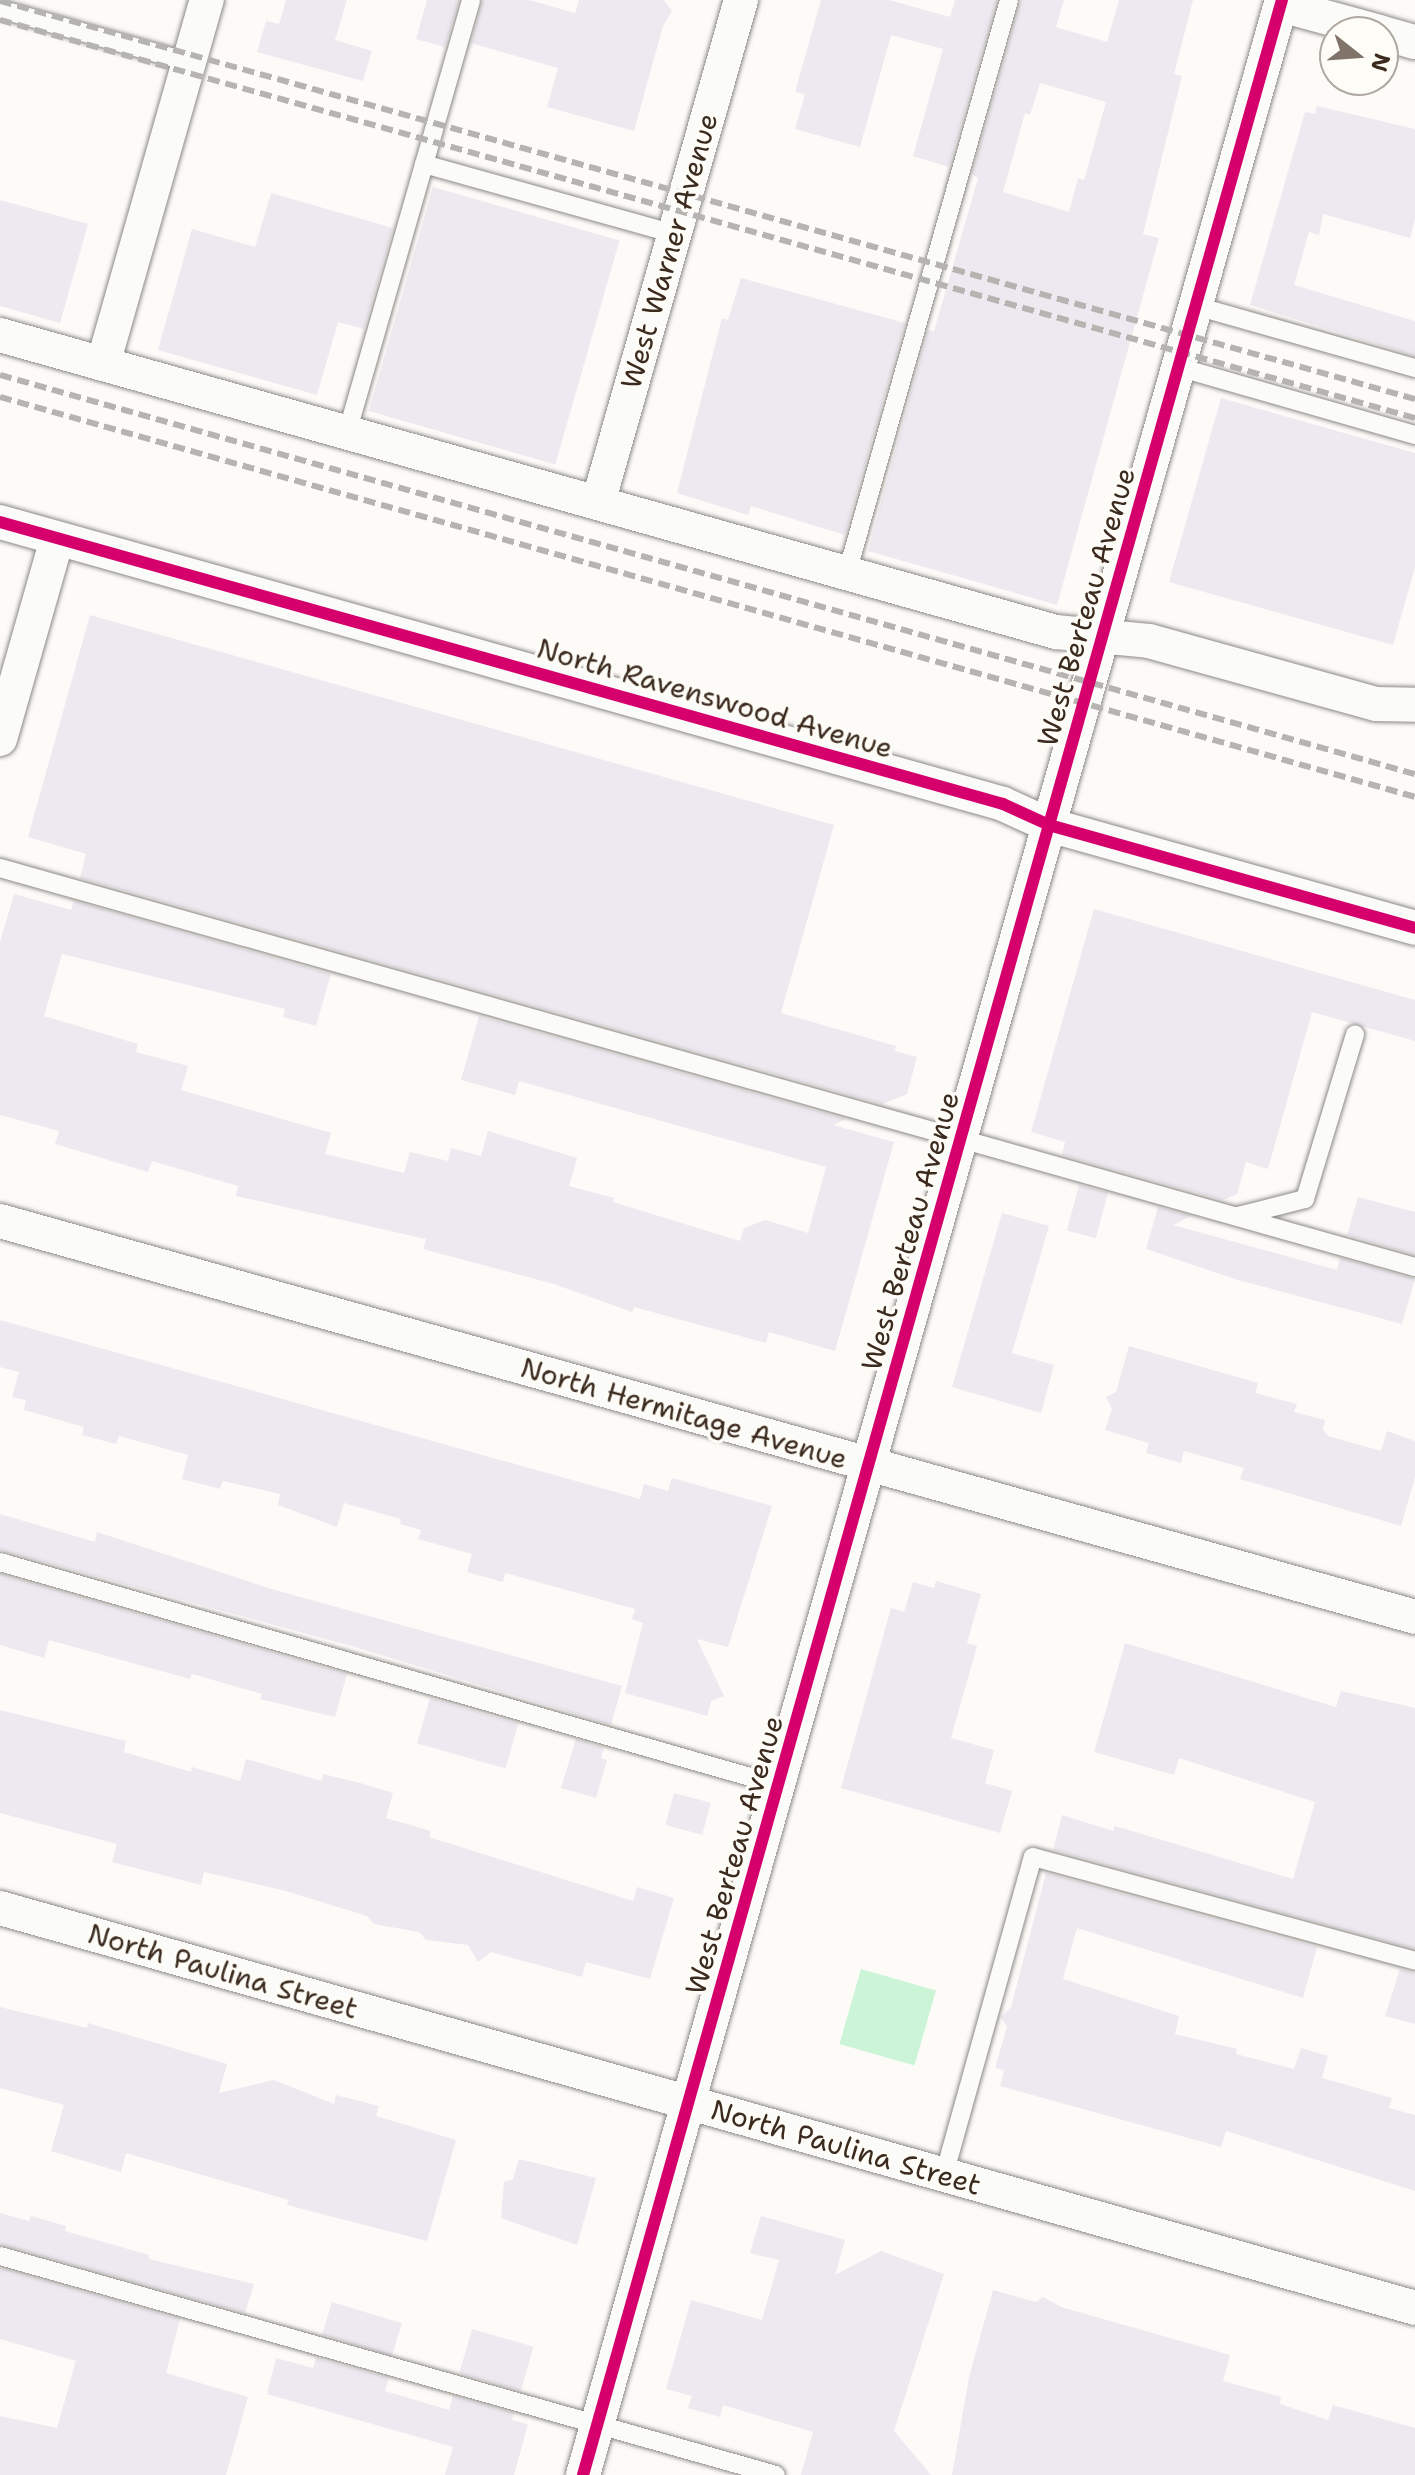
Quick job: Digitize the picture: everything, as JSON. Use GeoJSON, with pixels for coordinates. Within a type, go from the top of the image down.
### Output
{"type":"FeatureCollection","features":[{"type":"Feature","properties":{"kind":"street"},"geometry":{"type":"LineString","coordinates":[[103,364],[207,0]]}},
{"type":"Feature","properties":{"kind":"street","name":"West Warner Avenue"},"geometry":{"type":"LineString","coordinates":[[598,503],[741,0]]}},
{"type":"Feature","properties":{"kind":"street"},"geometry":{"type":"LineString","coordinates":[[1282,2],[1329,16]]}},
{"type":"Feature","properties":{"kind":"street","name":"West Berteau Avenue"},"geometry":{"type":"LineString","coordinates":[[583,2475],[1282,2]]}},
{"type":"Feature","properties":{"kind":"street"},"geometry":{"type":"LineString","coordinates":[[0,335],[1056,632],[1149,641],[1376,704],[1415,705]]}},
{"type":"Feature","properties":{"kind":"street","name":"North Ravenswood Avenue"},"geometry":{"type":"LineString","coordinates":[[0,522],[1003,804],[1049,825],[1415,928]]}},
{"type":"Feature","properties":{"kind":"street"},"geometry":{"type":"LineString","coordinates":[[0,739],[57,539]]}},
{"type":"Feature","properties":{"kind":"street","name":"North Hermitage Avenue"},"geometry":{"type":"LineString","coordinates":[[0,1221],[1415,1617]]}},
{"type":"Feature","properties":{"kind":"street","name":"North Paulina Street"},"geometry":{"type":"LineString","coordinates":[[0,1908],[1415,2308]]}},
{"type":"Feature","properties":{"kind":"lane"},"geometry":{"type":"LineString","coordinates":[[347,433],[471,0]]}},
{"type":"Feature","properties":{"kind":"lane"},"geometry":{"type":"LineString","coordinates":[[847,573],[1009,0]]}},
{"type":"Feature","properties":{"kind":"lane"},"geometry":{"type":"LineString","coordinates":[[0,9],[189,62]]}},
{"type":"Feature","properties":{"kind":"lane"},"geometry":{"type":"LineString","coordinates":[[424,164],[674,234]]}},
{"type":"Feature","properties":{"kind":"lane"},"geometry":{"type":"LineString","coordinates":[[1196,306],[1415,368]]}},
{"type":"Feature","properties":{"kind":"lane"},"geometry":{"type":"LineString","coordinates":[[1178,367],[1415,435]]}},
{"type":"Feature","properties":{"kind":"lane"},"geometry":{"type":"LineString","coordinates":[[0,868],[1415,1267]]}},
{"type":"Feature","properties":{"kind":"lane"},"geometry":{"type":"LineString","coordinates":[[1236,1216],[1305,1199],[1355,1034]]}},
{"type":"Feature","properties":{"kind":"lane"},"geometry":{"type":"LineString","coordinates":[[0,1562],[778,1785]]}},
{"type":"Feature","properties":{"kind":"lane"},"geometry":{"type":"LineString","coordinates":[[944,2175],[1033,1857],[1415,1961]]}},
{"type":"Feature","properties":{"kind":"lane"},"geometry":{"type":"LineString","coordinates":[[0,2256],[776,2475]]}},
{"type":"Feature","properties":{"kind":"green space"},"geometry":{"type":"Polygon","coordinates":[[[861,1969],[936,1990],[914,2065],[840,2044],[861,1969]]]}},
{"type":"Feature","properties":{"kind":"building"},"geometry":{"type":"Polygon","coordinates":[[[286,0],[347,0],[335,40],[372,51],[363,81],[257,52],[266,21],[279,24],[286,0]]]}},
{"type":"Feature","properties":{"kind":"building"},"geometry":{"type":"Polygon","coordinates":[[[427,0],[459,0],[445,47],[416,39],[427,0]]]}},
{"type":"Feature","properties":{"kind":"building"},"geometry":{"type":"Polygon","coordinates":[[[483,0],[529,0],[575,13],[579,0],[664,0],[672,11],[663,26],[634,131],[547,107],[558,68],[471,43],[483,0]]]}},
{"type":"Feature","properties":{"kind":"building"},"geometry":{"type":"Polygon","coordinates":[[[821,0],[889,0],[950,17],[955,0],[997,0],[949,167],[913,156],[943,49],[891,35],[860,147],[795,129],[805,94],[795,92],[821,0]]]}},
{"type":"Feature","properties":{"kind":"building"},"geometry":{"type":"Polygon","coordinates":[[[1021,0],[1064,0],[1056,27],[1107,42],[1119,0],[1193,0],[1174,74],[1182,76],[1143,234],[1159,238],[1057,605],[868,551],[928,330],[934,331],[978,178],[972,174],[1021,0]],[[1040,83],[1030,115],[1025,113],[1003,192],[1069,212],[1078,178],[1084,180],[1106,102],[1040,83]]]}},
{"type":"Feature","properties":{"kind":"building"},"geometry":{"type":"Polygon","coordinates":[[[1317,106],[1415,129],[1415,219],[1410,238],[1323,214],[1319,235],[1309,232],[1294,285],[1415,321],[1415,356],[1250,305],[1305,112],[1315,114],[1317,106]]]}},
{"type":"Feature","properties":{"kind":"building"},"geometry":{"type":"Polygon","coordinates":[[[433,187],[619,240],[555,464],[369,411],[433,187]]]}},
{"type":"Feature","properties":{"kind":"building"},"geometry":{"type":"Polygon","coordinates":[[[271,193],[393,228],[364,329],[338,322],[317,395],[158,350],[192,229],[255,247],[271,193]]]}},
{"type":"Feature","properties":{"kind":"building"},"geometry":{"type":"Polygon","coordinates":[[[0,200],[88,224],[60,323],[0,306],[0,200]]]}},
{"type":"Feature","properties":{"kind":"building"},"geometry":{"type":"Polygon","coordinates":[[[741,278],[905,323],[845,535],[751,506],[748,515],[677,493],[722,318],[728,320],[741,278]]]}},
{"type":"Feature","properties":{"kind":"building"},"geometry":{"type":"Polygon","coordinates":[[[1221,398],[1415,453],[1415,567],[1393,645],[1169,582],[1221,398]]]}},
{"type":"Feature","properties":{"kind":"building"},"geometry":{"type":"Polygon","coordinates":[[[90,615],[834,825],[781,1013],[896,1046],[895,1051],[917,1057],[907,1094],[882,1104],[80,878],[86,854],[28,837],[90,615]]]}},
{"type":"Feature","properties":{"kind":"building"},"geometry":{"type":"Polygon","coordinates":[[[14,894],[71,910],[74,901],[331,974],[316,1026],[283,1017],[285,1009],[62,954],[44,1016],[138,1044],[136,1052],[188,1066],[181,1090],[331,1133],[325,1154],[404,1173],[410,1152],[448,1161],[451,1148],[481,1156],[488,1131],[577,1158],[569,1186],[614,1198],[613,1202],[740,1241],[744,1228],[765,1220],[808,1233],[826,1167],[519,1081],[515,1095],[461,1080],[479,1016],[846,1119],[833,1125],[894,1142],[835,1351],[769,1332],[766,1343],[634,1307],[632,1312],[554,1284],[423,1249],[426,1239],[236,1196],[238,1186],[152,1161],[148,1172],[55,1144],[59,1131],[0,1115],[0,942],[14,894]]]}},
{"type":"Feature","properties":{"kind":"building"},"geometry":{"type":"Polygon","coordinates":[[[1094,909],[1415,1000],[1415,1041],[1312,1012],[1268,1169],[1246,1162],[1237,1194],[1223,1200],[1062,1155],[1065,1142],[1031,1132],[1094,909]]]}},
{"type":"Feature","properties":{"kind":"building"},"geometry":{"type":"Polygon","coordinates":[[[1079,1185],[1108,1193],[1096,1238],[1067,1230],[1079,1185]]]}},
{"type":"Feature","properties":{"kind":"building"},"geometry":{"type":"Polygon","coordinates":[[[1358,1197],[1415,1212],[1415,1255],[1347,1235],[1358,1197]]]}},
{"type":"Feature","properties":{"kind":"building"},"geometry":{"type":"Polygon","coordinates":[[[1158,1207],[1191,1216],[1173,1225],[1337,1270],[1340,1258],[1415,1279],[1402,1324],[1238,1280],[1146,1249],[1158,1207]]]}},
{"type":"Feature","properties":{"kind":"building"},"geometry":{"type":"Polygon","coordinates":[[[1002,1213],[1049,1226],[1012,1353],[1054,1365],[1041,1413],[952,1387],[1002,1213]]]}},
{"type":"Feature","properties":{"kind":"building"},"geometry":{"type":"Polygon","coordinates":[[[0,1320],[640,1499],[644,1484],[668,1491],[672,1478],[772,1506],[728,1647],[697,1639],[724,1696],[711,1701],[707,1716],[625,1693],[643,1623],[632,1619],[635,1609],[505,1573],[503,1582],[467,1572],[472,1554],[418,1539],[421,1530],[400,1524],[401,1519],[344,1503],[337,1527],[278,1505],[280,1494],[223,1481],[220,1489],[182,1479],[188,1455],[119,1436],[116,1444],[82,1435],[84,1427],[24,1410],[26,1400],[12,1397],[19,1372],[0,1367],[0,1320]]]}},
{"type":"Feature","properties":{"kind":"building"},"geometry":{"type":"Polygon","coordinates":[[[1129,1346],[1258,1383],[1255,1393],[1297,1404],[1294,1412],[1325,1420],[1323,1429],[1328,1436],[1381,1451],[1387,1431],[1415,1441],[1415,1477],[1401,1526],[1240,1479],[1244,1468],[1184,1451],[1181,1463],[1146,1453],[1149,1443],[1105,1430],[1112,1409],[1106,1397],[1116,1392],[1129,1346]]]}},
{"type":"Feature","properties":{"kind":"building"},"geometry":{"type":"Polygon","coordinates":[[[0,1514],[95,1542],[97,1532],[275,1590],[622,1686],[611,1725],[355,1647],[0,1550],[0,1514]]]}},
{"type":"Feature","properties":{"kind":"building"},"geometry":{"type":"Polygon","coordinates":[[[0,1574],[347,1674],[335,1717],[260,1699],[262,1694],[192,1674],[190,1679],[49,1640],[44,1658],[0,1645],[0,1574]]]}},
{"type":"Feature","properties":{"kind":"building"},"geometry":{"type":"Polygon","coordinates":[[[936,1581],[981,1594],[967,1643],[977,1646],[951,1738],[994,1750],[985,1783],[1012,1791],[1000,1833],[841,1788],[891,1608],[904,1612],[913,1582],[934,1588],[936,1581]]]}},
{"type":"Feature","properties":{"kind":"building"},"geometry":{"type":"Polygon","coordinates":[[[1125,1643],[1336,1707],[1341,1691],[1415,1708],[1415,1949],[1053,1850],[1062,1815],[1113,1831],[1115,1826],[1293,1879],[1315,1802],[1179,1758],[1174,1775],[1094,1752],[1125,1643]]]}},
{"type":"Feature","properties":{"kind":"building"},"geometry":{"type":"Polygon","coordinates":[[[430,1698],[518,1723],[505,1769],[417,1743],[430,1698]]]}},
{"type":"Feature","properties":{"kind":"building"},"geometry":{"type":"Polygon","coordinates":[[[0,1710],[126,1741],[124,1752],[191,1772],[192,1767],[240,1781],[246,1759],[322,1781],[323,1774],[364,1784],[393,1793],[386,1818],[431,1831],[429,1837],[633,1901],[637,1887],[674,1898],[650,1979],[586,1962],[582,1977],[491,1952],[478,1962],[468,1945],[426,1940],[419,1932],[374,1924],[367,1916],[286,1891],[204,1872],[201,1885],[112,1862],[117,1844],[0,1813],[0,1710]]]}},
{"type":"Feature","properties":{"kind":"building"},"geometry":{"type":"Polygon","coordinates":[[[576,1739],[604,1748],[601,1758],[607,1760],[596,1798],[561,1788],[576,1739]]]}},
{"type":"Feature","properties":{"kind":"building"},"geometry":{"type":"Polygon","coordinates":[[[674,1793],[711,1803],[702,1835],[665,1825],[674,1793]]]}},
{"type":"Feature","properties":{"kind":"building"},"geometry":{"type":"Polygon","coordinates":[[[1046,1873],[1317,1947],[1303,1998],[1077,1928],[1063,1979],[1179,2016],[1175,2034],[1237,2049],[1236,2054],[1294,2069],[1301,2048],[1328,2056],[1322,2078],[1392,2098],[1389,2108],[1415,2115],[1415,2191],[1226,2131],[1221,2147],[1000,2086],[1004,2070],[995,2068],[1007,2027],[1001,2017],[1011,2007],[1046,1873]]]}},
{"type":"Feature","properties":{"kind":"building"},"geometry":{"type":"Polygon","coordinates":[[[1400,1969],[1415,1973],[1415,2024],[1385,2016],[1400,1969]]]}},
{"type":"Feature","properties":{"kind":"building"},"geometry":{"type":"Polygon","coordinates":[[[0,2007],[87,2028],[88,2023],[227,2064],[219,2093],[274,2080],[334,2104],[336,2095],[379,2106],[376,2116],[456,2140],[427,2241],[287,2205],[289,2200],[126,2153],[121,2172],[51,2151],[64,2105],[0,2088],[0,2007]]]}},
{"type":"Feature","properties":{"kind":"building"},"geometry":{"type":"Polygon","coordinates":[[[519,2159],[596,2178],[577,2245],[501,2218],[504,2182],[513,2179],[519,2159]]]}},
{"type":"Feature","properties":{"kind":"building"},"geometry":{"type":"Polygon","coordinates":[[[0,2213],[29,2221],[31,2216],[66,2226],[65,2231],[149,2255],[149,2259],[254,2284],[245,2313],[0,2244],[0,2213]]]}},
{"type":"Feature","properties":{"kind":"building"},"geometry":{"type":"Polygon","coordinates":[[[761,2216],[845,2240],[835,2275],[881,2251],[944,2274],[894,2431],[931,2475],[801,2475],[813,2432],[723,2405],[720,2417],[688,2408],[692,2396],[666,2389],[691,2300],[762,2320],[779,2260],[750,2253],[761,2216]]]}},
{"type":"Feature","properties":{"kind":"building"},"geometry":{"type":"Polygon","coordinates":[[[0,2268],[180,2319],[166,2373],[248,2397],[226,2475],[0,2475],[0,2416],[57,2428],[76,2361],[0,2339],[0,2268]]]}},
{"type":"Feature","properties":{"kind":"building"},"geometry":{"type":"Polygon","coordinates":[[[993,2290],[1036,2302],[1043,2297],[1061,2307],[1230,2355],[1223,2381],[1281,2397],[1280,2404],[1328,2420],[1333,2405],[1415,2428],[1415,2475],[952,2475],[969,2377],[993,2290]]]}},
{"type":"Feature","properties":{"kind":"building"},"geometry":{"type":"Polygon","coordinates":[[[332,2302],[402,2323],[392,2356],[322,2335],[332,2302]]]}},
{"type":"Feature","properties":{"kind":"building"},"geometry":{"type":"Polygon","coordinates":[[[472,2329],[534,2347],[521,2391],[459,2373],[472,2329]]]}},
{"type":"Feature","properties":{"kind":"building"},"geometry":{"type":"Polygon","coordinates":[[[276,2358],[313,2368],[316,2358],[389,2378],[385,2391],[449,2410],[453,2396],[514,2413],[512,2420],[528,2424],[514,2475],[445,2475],[453,2447],[267,2394],[276,2358]]]}},
{"type":"Feature","properties":{"kind":"railway"},"geometry":{"type":"LineString","coordinates":[[0,1],[1415,399]]}},
{"type":"Feature","properties":{"kind":"railway"},"geometry":{"type":"LineString","coordinates":[[0,20],[1415,418]]}},
{"type":"Feature","properties":{"kind":"railway"},"geometry":{"type":"LineString","coordinates":[[0,375],[1415,774]]}},
{"type":"Feature","properties":{"kind":"railway"},"geometry":{"type":"LineString","coordinates":[[0,397],[1415,797]]}},
{"type":"Feature","properties":{"kind":"cycle path"},"geometry":{"type":"LineString","coordinates":[[583,2475],[1282,0]]}},
{"type":"Feature","properties":{"kind":"cycle path"},"geometry":{"type":"LineString","coordinates":[[0,522],[1003,804],[1049,825],[1415,928]]}}]}
